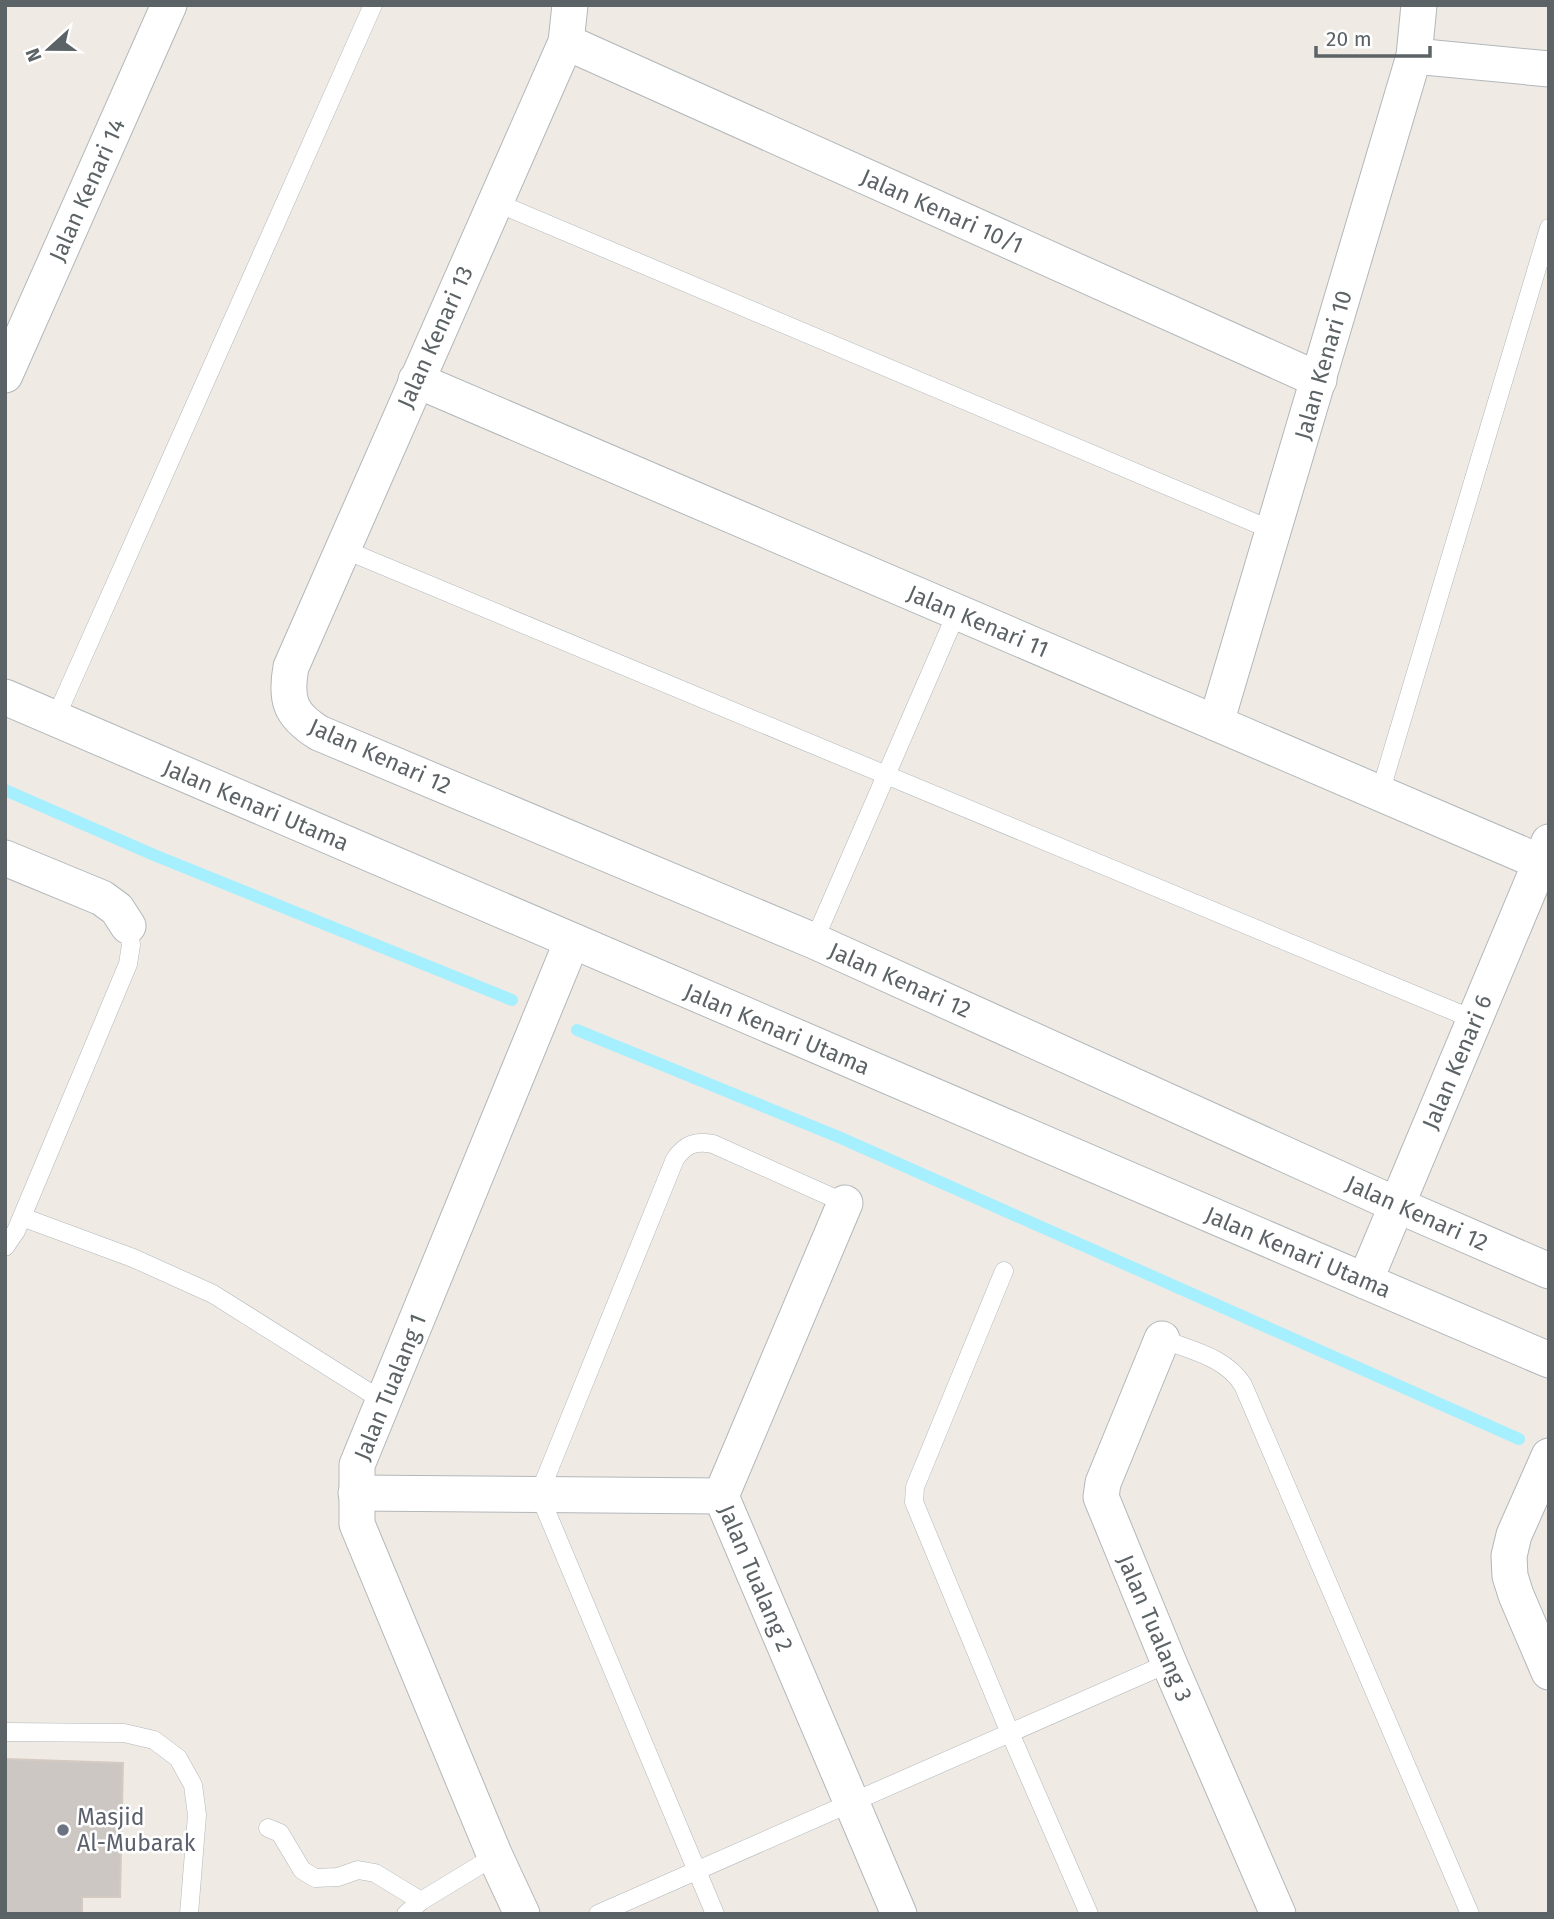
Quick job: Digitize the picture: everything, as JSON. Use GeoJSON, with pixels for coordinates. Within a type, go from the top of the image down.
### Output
{"type":"FeatureCollection","features":[{"type":"Feature","properties":{"kind":"street","name":"Jalan Kenari 14"},"geometry":{"type":"LineString","coordinates":[[5,374],[169,5]]}},
{"type":"Feature","properties":{"kind":"street","name":"Jalan Kenari 13"},"geometry":{"type":"LineString","coordinates":[[291,667],[566,42],[570,5]]}},
{"type":"Feature","properties":{"kind":"street","name":"Jalan Kenari 10"},"geometry":{"type":"LineString","coordinates":[[1216,723],[1414,55],[1419,5]]}},
{"type":"Feature","properties":{"kind":"street","name":"Jalan Kenari 10/1"},"geometry":{"type":"LineString","coordinates":[[566,42],[1319,380]]}},
{"type":"Feature","properties":{"kind":"street"},"geometry":{"type":"LineString","coordinates":[[1414,55],[1549,69]]}},
{"type":"Feature","properties":{"kind":"street","name":"Jalan Kenari 11"},"geometry":{"type":"LineString","coordinates":[[416,380],[1380,793],[1545,852]]}},
{"type":"Feature","properties":{"kind":"street","name":"Jalan Kenari 12"},"geometry":{"type":"LineString","coordinates":[[291,667],[288,687],[291,706],[302,722],[319,733],[814,941],[1397,1205],[1549,1270]]}},
{"type":"Feature","properties":{"kind":"street","name":"Jalan Kenari Utama"},"geometry":{"type":"LineString","coordinates":[[5,698],[1549,1360]]}},
{"type":"Feature","properties":{"kind":"street","name":"Jalan Kenari 6"},"geometry":{"type":"LineString","coordinates":[[1366,1281],[1545,852]]}},
{"type":"Feature","properties":{"kind":"street"},"geometry":{"type":"LineString","coordinates":[[5,858],[102,898],[117,909],[128,926]]}},
{"type":"Feature","properties":{"kind":"street","name":"Jalan Tualang 1"},"geometry":{"type":"LineString","coordinates":[[522,1914],[495,1856],[357,1524],[357,1465],[572,941]]}},
{"type":"Feature","properties":{"kind":"street","name":"Jalan Tualang 2"},"geometry":{"type":"LineString","coordinates":[[845,1203],[721,1496],[899,1914]]}},
{"type":"Feature","properties":{"kind":"street","name":"Jalan Tualang 3"},"geometry":{"type":"LineString","coordinates":[[1161,1339],[1103,1483],[1101,1497],[1169,1663],[1278,1914]]}},
{"type":"Feature","properties":{"kind":"street"},"geometry":{"type":"LineString","coordinates":[[1549,1456],[1514,1535],[1509,1556],[1510,1576],[1516,1595],[1549,1672]]}},
{"type":"Feature","properties":{"kind":"street"},"geometry":{"type":"LineString","coordinates":[[356,1493],[721,1496]]}},
{"type":"Feature","properties":{"kind":"lane"},"geometry":{"type":"LineString","coordinates":[[55,719],[373,5]]}},
{"type":"Feature","properties":{"kind":"lane"},"geometry":{"type":"LineString","coordinates":[[495,202],[1274,531]]}},
{"type":"Feature","properties":{"kind":"lane"},"geometry":{"type":"LineString","coordinates":[[1380,793],[1549,228]]}},
{"type":"Feature","properties":{"kind":"lane"},"geometry":{"type":"LineString","coordinates":[[343,549],[1475,1020]]}},
{"type":"Feature","properties":{"kind":"lane"},"geometry":{"type":"LineString","coordinates":[[814,941],[957,612]]}},
{"type":"Feature","properties":{"kind":"lane"},"geometry":{"type":"LineString","coordinates":[[5,1247],[16,1231],[128,964],[131,945],[128,926]]}},
{"type":"Feature","properties":{"kind":"lane"},"geometry":{"type":"LineString","coordinates":[[715,1914],[538,1494],[681,1150],[691,1144],[713,1144],[845,1203]]}},
{"type":"Feature","properties":{"kind":"lane"},"geometry":{"type":"LineString","coordinates":[[22,1217],[134,1258],[213,1294],[383,1401]]}},
{"type":"Feature","properties":{"kind":"lane"},"geometry":{"type":"LineString","coordinates":[[1004,1270],[914,1494],[916,1509],[1089,1914]]}},
{"type":"Feature","properties":{"kind":"lane"},"geometry":{"type":"LineString","coordinates":[[1161,1339],[1219,1361],[1237,1375],[1243,1385],[1470,1914]]}},
{"type":"Feature","properties":{"kind":"lane"},"geometry":{"type":"LineString","coordinates":[[598,1914],[1169,1663]]}},
{"type":"Feature","properties":{"kind":"lane"},"geometry":{"type":"LineString","coordinates":[[5,1732],[124,1733],[154,1740],[178,1758],[193,1785],[197,1815],[188,1914]]}},
{"type":"Feature","properties":{"kind":"lane"},"geometry":{"type":"LineString","coordinates":[[268,1828],[280,1833],[302,1870],[315,1878],[338,1877],[359,1870],[375,1874],[421,1901]]}},
{"type":"Feature","properties":{"kind":"lane"},"geometry":{"type":"LineString","coordinates":[[406,1914],[421,1901],[495,1856]]}},
{"type":"Feature","properties":{"kind":"building","name":"Masjid Al-Mubarak"},"geometry":{"type":"Polygon","coordinates":[[[5,1759],[123,1763],[120,1897],[82,1897],[82,1914],[5,1914],[5,1759]]]}},
{"type":"Feature","properties":{"kind":"waterway"},"geometry":{"type":"LineString","coordinates":[[5,790],[154,855],[512,1000]]}},
{"type":"Feature","properties":{"kind":"waterway"},"geometry":{"type":"LineString","coordinates":[[577,1030],[841,1138],[1519,1439]]}},
{"type":"Feature","properties":{"kind":"place","name":"Masjid Al-Mubarak"},"geometry":{"type":"Point","coordinates":[63,1830]}}]}
